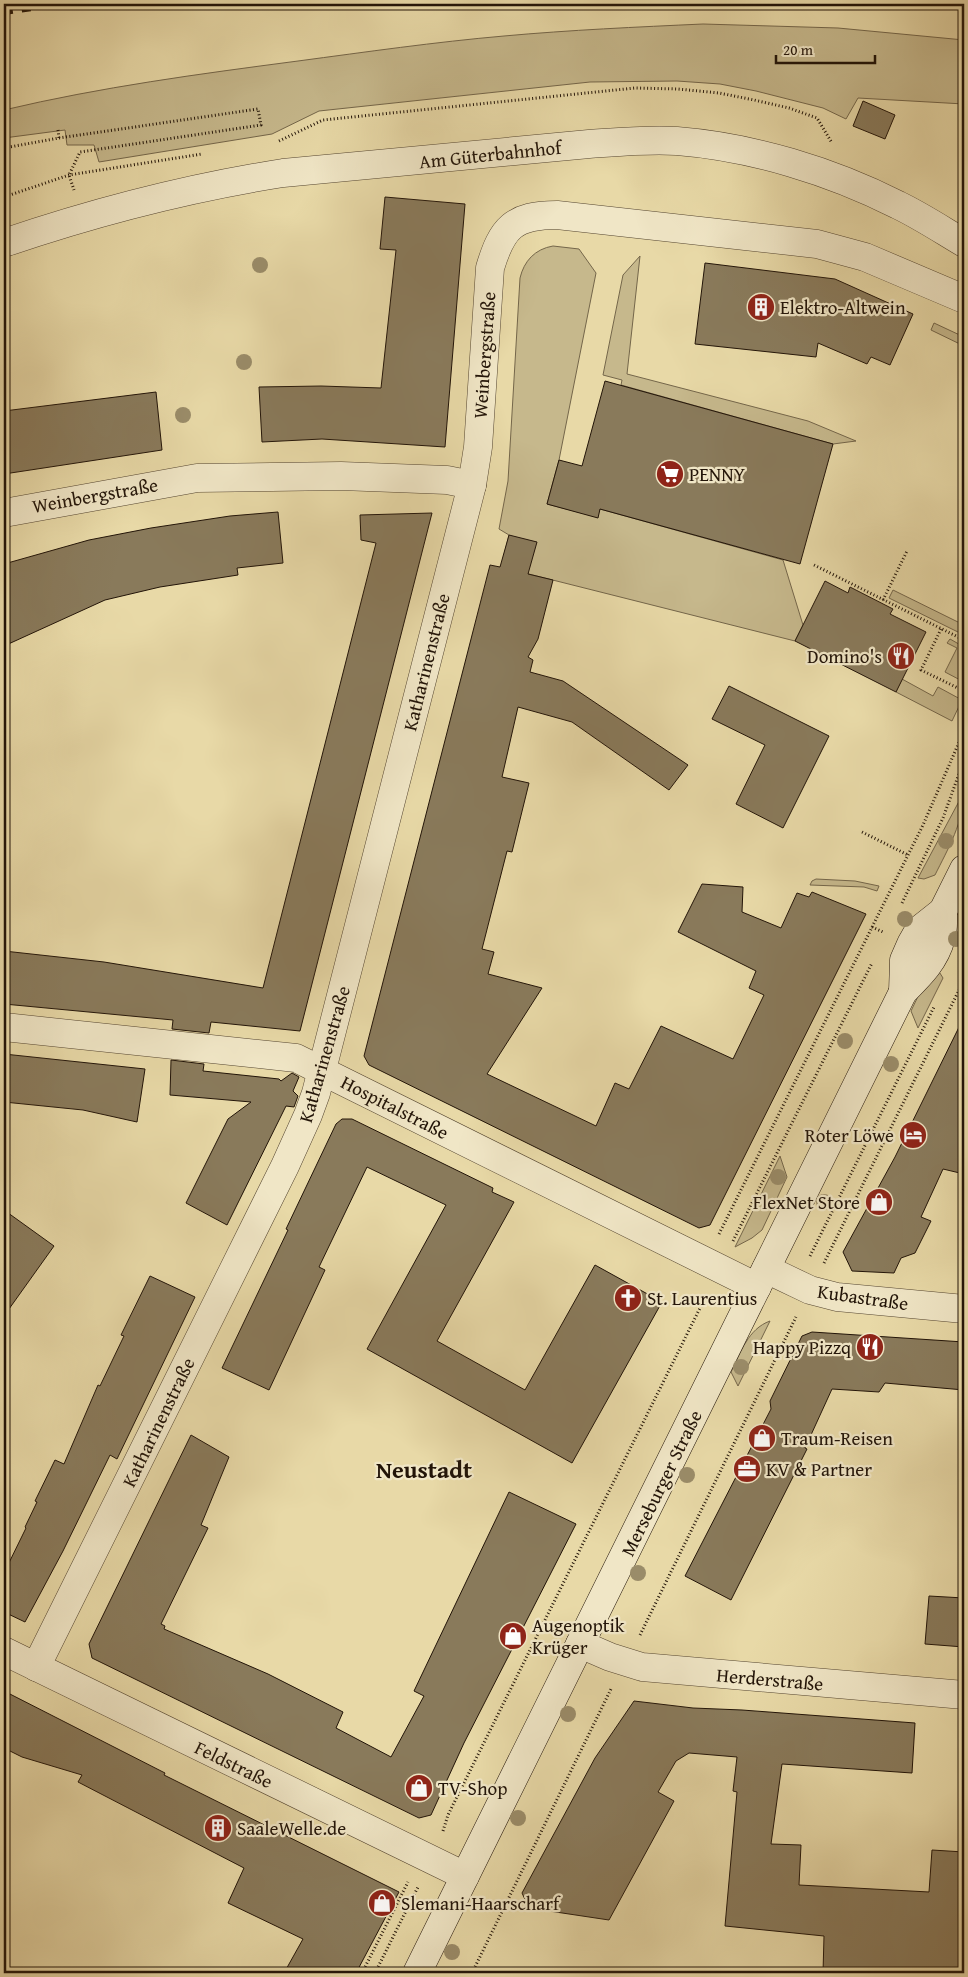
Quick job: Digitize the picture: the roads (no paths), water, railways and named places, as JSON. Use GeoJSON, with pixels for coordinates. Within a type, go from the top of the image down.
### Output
{"type":"FeatureCollection","features":[{"type":"Feature","properties":{"kind":"street","name":"Am Güterbahnhof"},"geometry":{"type":"LineString","coordinates":[[4,243],[107,210],[200,187],[239,180],[589,144],[628,141],[675,141],[713,144],[816,171],[898,205],[964,243]]}},
{"type":"Feature","properties":{"kind":"street","name":"Weinbergstraße"},"geometry":{"type":"LineString","coordinates":[[4,513],[197,478],[341,476],[437,479],[472,485],[478,447],[490,268],[498,243],[504,233],[520,221],[532,216],[557,215],[817,244],[865,256],[964,299]]}},
{"type":"Feature","properties":{"kind":"street","name":"Katharinenstraße"},"geometry":{"type":"LineString","coordinates":[[36,1667],[285,1166],[308,1115],[323,1071],[472,485]]}},
{"type":"Feature","properties":{"kind":"street","name":"Merseburger Straße"},"geometry":{"type":"LineString","coordinates":[[417,1973],[904,992],[926,969],[934,955],[942,938],[944,911],[964,869]]}},
{"type":"Feature","properties":{"kind":"street","name":"Hospitalstraße"},"geometry":{"type":"LineString","coordinates":[[4,1027],[296,1058],[762,1278]]}},
{"type":"Feature","properties":{"kind":"street","name":"Kubastraße"},"geometry":{"type":"LineString","coordinates":[[762,1278],[854,1300],[964,1309]]}},
{"type":"Feature","properties":{"kind":"street","name":"Herderstraße"},"geometry":{"type":"LineString","coordinates":[[580,1644],[625,1663],[642,1667],[964,1695]]}},
{"type":"Feature","properties":{"kind":"street","name":"Feldstraße"},"geometry":{"type":"LineString","coordinates":[[4,1651],[465,1876]]}},
{"type":"Feature","properties":{"kind":"railway"},"geometry":{"type":"LineString","coordinates":[[4,13],[67,4]]}},
{"type":"Feature","properties":{"kind":"place","name":"Elektro-Altwein"},"geometry":{"type":"Point","coordinates":[761,307]}},
{"type":"Feature","properties":{"kind":"place","name":"PENNY"},"geometry":{"type":"Point","coordinates":[670,474]}},
{"type":"Feature","properties":{"kind":"place","name":"Domino's"},"geometry":{"type":"Point","coordinates":[901,656]}},
{"type":"Feature","properties":{"kind":"place","name":"Roter Löwe"},"geometry":{"type":"Point","coordinates":[913,1135]}},
{"type":"Feature","properties":{"kind":"place","name":"FlexNet Store"},"geometry":{"type":"Point","coordinates":[879,1202]}},
{"type":"Feature","properties":{"kind":"place","name":"St. Laurentius"},"geometry":{"type":"Point","coordinates":[628,1298]}},
{"type":"Feature","properties":{"kind":"place","name":"Happy Pizzq"},"geometry":{"type":"Point","coordinates":[870,1347]}},
{"type":"Feature","properties":{"kind":"place","name":"Traum-Reisen"},"geometry":{"type":"Point","coordinates":[762,1438]}},
{"type":"Feature","properties":{"kind":"place","name":"KV & Partner"},"geometry":{"type":"Point","coordinates":[747,1469]}},
{"type":"Feature","properties":{"kind":"place","name":"Augenoptik Krüger"},"geometry":{"type":"Point","coordinates":[513,1636]}},
{"type":"Feature","properties":{"kind":"place","name":"TV-Shop"},"geometry":{"type":"Point","coordinates":[419,1788]}},
{"type":"Feature","properties":{"kind":"place","name":"SaaleWelle.de"},"geometry":{"type":"Point","coordinates":[218,1828]}},
{"type":"Feature","properties":{"kind":"place","name":"Slemani-Haarscharf"},"geometry":{"type":"Point","coordinates":[382,1903]}},
{"type":"Feature","properties":{"kind":"district","name":"Neustadt"},"geometry":{"type":"Point","coordinates":[424,1469]}}]}
